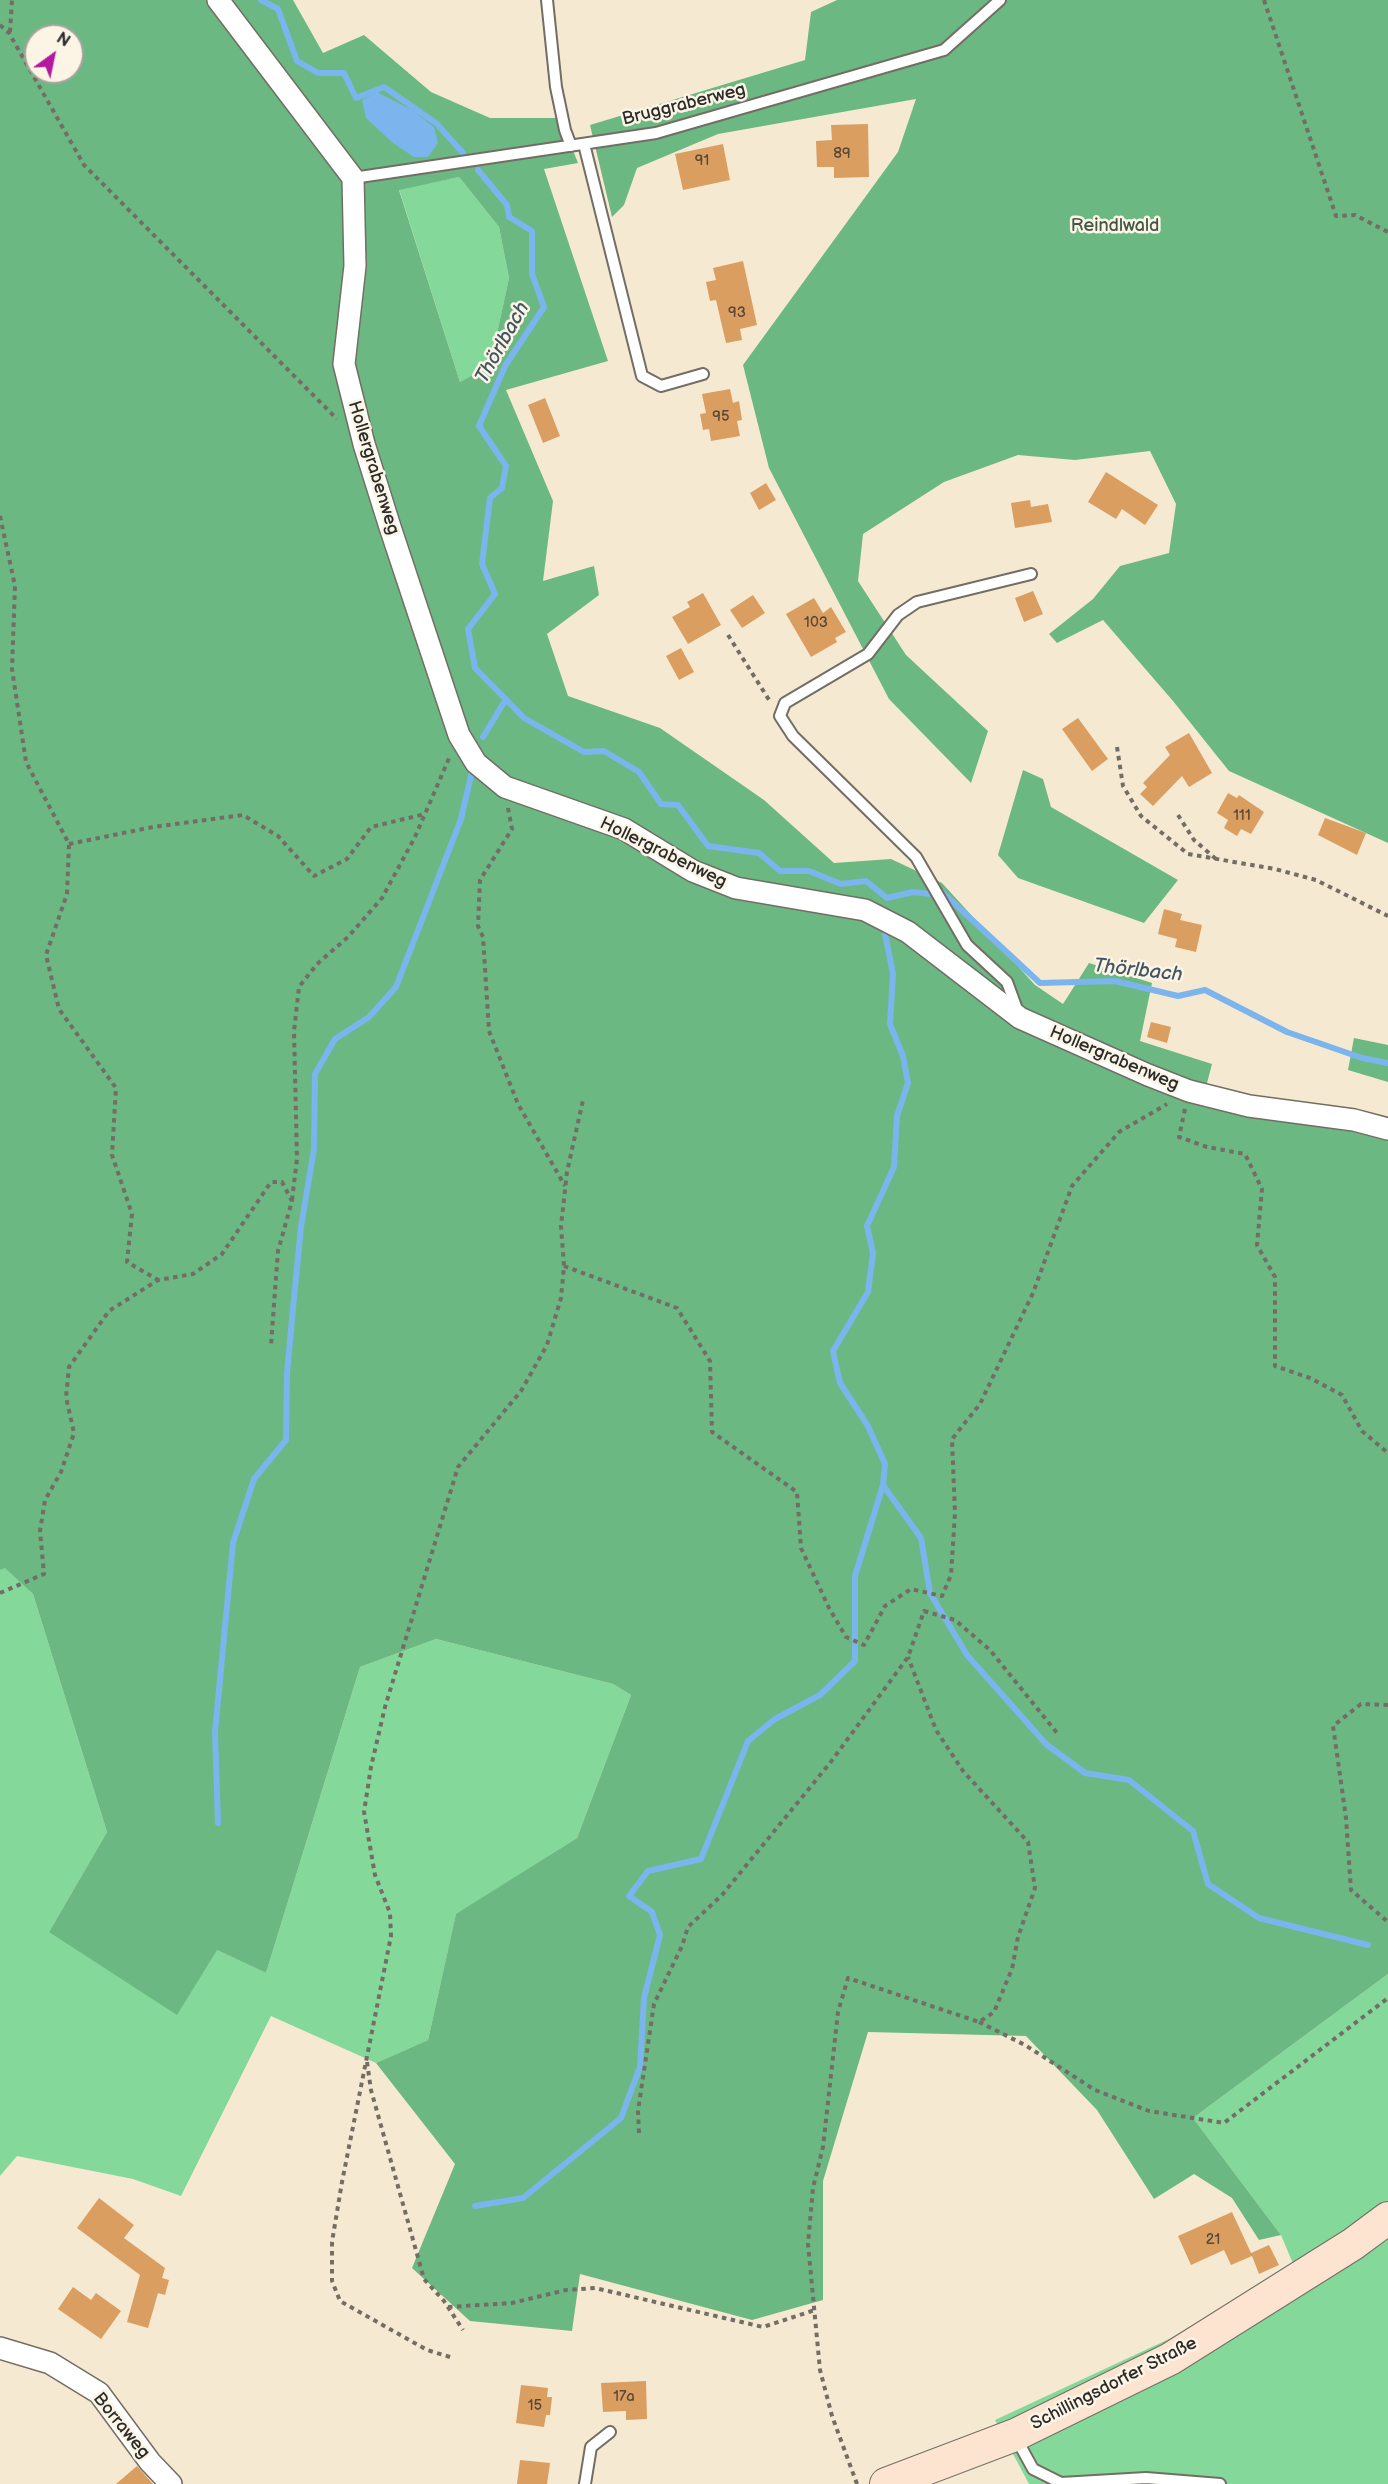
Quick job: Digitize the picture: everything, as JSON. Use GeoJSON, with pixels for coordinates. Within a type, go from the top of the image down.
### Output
{"type":"FeatureCollection","features":[{"type":"Feature","properties":{"kind":"main road","name":"Schillingsdorfer Straße"},"geometry":{"type":"LineString","coordinates":[[886,2484],[1015,2435],[1170,2359],[1353,2244],[1388,2218]]}},
{"type":"Feature","properties":{"kind":"street"},"geometry":{"type":"LineString","coordinates":[[218,0],[353,178]]}},
{"type":"Feature","properties":{"kind":"street","name":"Hollergrabenweg"},"geometry":{"type":"LineString","coordinates":[[353,178],[355,266],[344,364],[364,444],[459,735],[476,763],[505,787],[624,829],[693,871],[736,888],[865,910],[908,932],[1020,1018],[1189,1091],[1249,1106],[1354,1120],[1388,1129]]}},
{"type":"Feature","properties":{"kind":"street","name":"Borraweg"},"geometry":{"type":"LineString","coordinates":[[0,2348],[50,2363],[99,2393],[150,2462],[171,2484]]}},
{"type":"Feature","properties":{"kind":"lane"},"geometry":{"type":"LineString","coordinates":[[547,0],[556,87],[565,130],[571,146]]}},
{"type":"Feature","properties":{"kind":"lane","name":"Bruggraberweg"},"geometry":{"type":"LineString","coordinates":[[353,178],[656,133],[944,50],[1000,0]]}},
{"type":"Feature","properties":{"kind":"lane"},"geometry":{"type":"LineString","coordinates":[[584,144],[642,376],[661,386],[703,374]]}},
{"type":"Feature","properties":{"kind":"lane"},"geometry":{"type":"LineString","coordinates":[[1020,1018],[1007,982],[967,945],[916,857],[793,736],[780,716],[785,703],[868,654],[898,615],[917,602],[1030,574]]}},
{"type":"Feature","properties":{"kind":"lane"},"geometry":{"type":"LineString","coordinates":[[585,2484],[591,2446],[610,2432]]}},
{"type":"Feature","properties":{"kind":"lane"},"geometry":{"type":"LineString","coordinates":[[1015,2435],[1033,2469],[1061,2483],[1146,2478],[1220,2484]]}},
{"type":"Feature","properties":{"kind":"path"},"geometry":{"type":"LineString","coordinates":[[9,33],[12,0]]}},
{"type":"Feature","properties":{"kind":"path"},"geometry":{"type":"LineString","coordinates":[[1264,0],[1336,216],[1355,215],[1388,232]]}},
{"type":"Feature","properties":{"kind":"path"},"geometry":{"type":"LineString","coordinates":[[0,25],[9,33],[84,165],[298,383],[364,444]]}},
{"type":"Feature","properties":{"kind":"path"},"geometry":{"type":"LineString","coordinates":[[0,516],[15,586],[12,669],[26,762],[69,844],[67,894],[46,955],[59,1010],[116,1088],[112,1155],[132,1214],[127,1262],[158,1280]]}},
{"type":"Feature","properties":{"kind":"path"},"geometry":{"type":"LineString","coordinates":[[728,635],[747,669],[780,716]]}},
{"type":"Feature","properties":{"kind":"path"},"geometry":{"type":"LineString","coordinates":[[271,1345],[278,1251],[292,1201],[297,1159],[294,1031],[298,987],[317,964],[348,937],[382,898],[425,814],[459,735]]}},
{"type":"Feature","properties":{"kind":"path"},"geometry":{"type":"LineString","coordinates":[[1117,747],[1123,786],[1141,816],[1188,854],[1275,869],[1316,880],[1388,916]]}},
{"type":"Feature","properties":{"kind":"path"},"geometry":{"type":"LineString","coordinates":[[505,787],[512,829],[480,880],[478,926],[483,937],[489,1031],[518,1104],[566,1186]]}},
{"type":"Feature","properties":{"kind":"path"},"geometry":{"type":"LineString","coordinates":[[69,844],[153,827],[243,815],[279,836],[314,876],[347,859],[371,827],[425,814]]}},
{"type":"Feature","properties":{"kind":"path"},"geometry":{"type":"LineString","coordinates":[[1178,815],[1194,840],[1217,860]]}},
{"type":"Feature","properties":{"kind":"path"},"geometry":{"type":"LineString","coordinates":[[564,1266],[677,1308],[710,1361],[712,1432],[797,1492],[801,1548],[829,1608],[846,1637],[864,1645],[885,1606],[911,1589],[942,1596],[951,1575],[953,1554],[955,1513],[952,1439],[980,1404],[1033,1293],[1072,1185],[1119,1132],[1189,1091]]}},
{"type":"Feature","properties":{"kind":"path"},"geometry":{"type":"LineString","coordinates":[[1189,1091],[1179,1137],[1207,1147],[1245,1154],[1262,1189],[1257,1245],[1275,1277],[1275,1366],[1310,1378],[1342,1395],[1362,1431],[1388,1453]]}},
{"type":"Feature","properties":{"kind":"path"},"geometry":{"type":"LineString","coordinates":[[450,2357],[427,2350],[340,2301],[332,2281],[334,2232],[391,1936],[390,1913],[375,1875],[364,1812],[371,1767],[385,1707],[458,1467],[521,1391],[547,1345],[561,1298],[564,1266],[561,1226],[566,1186],[583,1100]]}},
{"type":"Feature","properties":{"kind":"path"},"geometry":{"type":"LineString","coordinates":[[0,1593],[44,1574],[40,1531],[45,1500],[61,1472],[74,1433],[66,1397],[69,1367],[109,1311],[158,1280],[193,1274],[222,1254],[271,1182],[282,1182],[292,1201]]}},
{"type":"Feature","properties":{"kind":"path"},"geometry":{"type":"LineString","coordinates":[[639,2133],[638,2111],[654,2004],[682,1946],[688,1927],[722,1895],[823,1772],[908,1657],[924,1611],[954,1620],[990,1650],[1057,1733]]}},
{"type":"Feature","properties":{"kind":"path"},"geometry":{"type":"LineString","coordinates":[[908,1657],[936,1730],[957,1763],[1028,1842],[1035,1888],[1018,1937],[1012,1969],[994,2012],[979,2022]]}},
{"type":"Feature","properties":{"kind":"path"},"geometry":{"type":"LineString","coordinates":[[1388,1705],[1361,1704],[1333,1726],[1346,1818],[1351,1890],[1388,1922]]}},
{"type":"Feature","properties":{"kind":"path"},"geometry":{"type":"LineString","coordinates":[[857,2484],[832,2416],[820,2370],[808,2244],[813,2188],[823,2147],[838,2012],[848,1978],[979,2022],[1024,2045],[1095,2090],[1149,2111],[1224,2123],[1388,1998]]}},
{"type":"Feature","properties":{"kind":"path"},"geometry":{"type":"LineString","coordinates":[[366,2058],[371,2090],[424,2279],[448,2307],[463,2330]]}},
{"type":"Feature","properties":{"kind":"path"},"geometry":{"type":"LineString","coordinates":[[448,2307],[512,2303],[566,2290],[595,2288],[763,2327],[815,2310]]}},
{"type":"Feature","properties":{"kind":"green space"},"geometry":{"type":"Polygon","coordinates":[[[0,0],[293,0],[323,53],[364,35],[431,92],[490,118],[560,118],[578,163],[544,169],[608,361],[506,390],[553,501],[543,581],[594,566],[599,595],[547,634],[568,696],[660,728],[764,800],[834,863],[891,859],[942,883],[1035,985],[1063,1004],[1089,963],[1152,983],[1140,1041],[1212,1064],[1206,1087],[1246,1116],[1352,1131],[1388,1140],[1388,1974],[1193,2118],[1281,2235],[1259,2240],[1232,2198],[1194,2174],[1154,2199],[1097,2110],[1026,2036],[868,2032],[823,2181],[823,2300],[752,2320],[580,2274],[572,2331],[470,2321],[412,2268],[455,2164],[376,2063],[428,2040],[456,1914],[577,1838],[631,1695],[613,1684],[436,1639],[360,1667],[266,1973],[217,1950],[177,2015],[49,1932],[107,1832],[33,1594],[5,1568],[0,1570],[0,0]],[[459,177],[399,190],[460,382],[490,366],[509,278],[499,227],[459,177]]]}},
{"type":"Feature","properties":{"kind":"green space","name":"Reindlwald"},"geometry":{"type":"Polygon","coordinates":[[[837,0],[1388,0],[1388,843],[1229,771],[1173,701],[1103,620],[1057,643],[1049,634],[1093,599],[1120,566],[1169,553],[1176,504],[1150,451],[1075,460],[1018,455],[944,482],[863,534],[858,581],[906,655],[988,731],[971,783],[889,699],[769,468],[743,365],[898,152],[916,99],[718,134],[637,168],[624,205],[612,217],[590,125],[805,60],[811,12],[837,0]]]}},
{"type":"Feature","properties":{"kind":"green space"},"geometry":{"type":"Polygon","coordinates":[[[459,177],[499,227],[509,278],[490,367],[460,382],[399,189],[459,177]]]}},
{"type":"Feature","properties":{"kind":"green space"},"geometry":{"type":"Polygon","coordinates":[[[1023,770],[1043,779],[1051,807],[1178,880],[1144,923],[1018,878],[998,855],[1023,770]]]}},
{"type":"Feature","properties":{"kind":"green space"},"geometry":{"type":"Polygon","coordinates":[[[1354,1038],[1388,1045],[1388,1082],[1348,1070],[1354,1038]]]}},
{"type":"Feature","properties":{"kind":"green space"},"geometry":{"type":"Polygon","coordinates":[[[5,1567],[33,1594],[107,1832],[49,1932],[217,1950],[266,1973],[360,1667],[436,1639],[613,1684],[631,1695],[577,1838],[456,1915],[428,2040],[376,2063],[271,2016],[181,2196],[133,2179],[17,2156],[0,2176],[0,1570],[5,1567]]]}},
{"type":"Feature","properties":{"kind":"green space"},"geometry":{"type":"Polygon","coordinates":[[[1388,1974],[1388,2484],[1029,2484],[995,2420],[1169,2339],[1294,2266],[1281,2235],[1193,2118],[1388,1974]]]}},
{"type":"Feature","properties":{"kind":"water"},"geometry":{"type":"Polygon","coordinates":[[[377,92],[412,110],[434,127],[438,143],[428,157],[414,157],[393,143],[366,118],[362,100],[377,92]]]}},
{"type":"Feature","properties":{"kind":"building"},"geometry":{"type":"Polygon","coordinates":[[[868,124],[869,177],[834,178],[834,167],[817,167],[816,141],[832,140],[831,125],[868,124]]]}},
{"type":"Feature","properties":{"kind":"building"},"geometry":{"type":"Polygon","coordinates":[[[723,144],[730,180],[683,190],[675,154],[723,144]]]}},
{"type":"Feature","properties":{"kind":"building"},"geometry":{"type":"Polygon","coordinates":[[[743,261],[757,325],[740,329],[742,340],[726,343],[716,300],[710,301],[706,282],[716,280],[713,268],[743,261]]]}},
{"type":"Feature","properties":{"kind":"building"},"geometry":{"type":"Polygon","coordinates":[[[730,389],[733,403],[739,401],[742,420],[737,421],[740,436],[711,441],[709,429],[703,430],[700,414],[706,413],[702,394],[730,389]]]}},
{"type":"Feature","properties":{"kind":"building"},"geometry":{"type":"Polygon","coordinates":[[[545,398],[560,436],[543,443],[528,405],[545,398]]]}},
{"type":"Feature","properties":{"kind":"building"},"geometry":{"type":"Polygon","coordinates":[[[1106,472],[1158,505],[1145,525],[1122,509],[1116,519],[1088,502],[1106,472]]]}},
{"type":"Feature","properties":{"kind":"building"},"geometry":{"type":"Polygon","coordinates":[[[766,483],[776,500],[759,510],[750,493],[766,483]]]}},
{"type":"Feature","properties":{"kind":"building"},"geometry":{"type":"Polygon","coordinates":[[[1030,500],[1031,507],[1048,504],[1052,522],[1015,528],[1011,503],[1030,500]]]}},
{"type":"Feature","properties":{"kind":"building"},"geometry":{"type":"Polygon","coordinates":[[[1033,591],[1043,614],[1024,622],[1015,598],[1033,591]]]}},
{"type":"Feature","properties":{"kind":"building"},"geometry":{"type":"Polygon","coordinates":[[[703,593],[721,625],[688,644],[672,617],[690,607],[687,602],[703,593]]]}},
{"type":"Feature","properties":{"kind":"building"},"geometry":{"type":"Polygon","coordinates":[[[753,595],[765,613],[742,628],[730,610],[753,595]]]}},
{"type":"Feature","properties":{"kind":"building"},"geometry":{"type":"Polygon","coordinates":[[[814,598],[823,613],[831,607],[846,632],[835,638],[837,642],[811,657],[786,614],[814,598]]]}},
{"type":"Feature","properties":{"kind":"building"},"geometry":{"type":"Polygon","coordinates":[[[681,648],[694,672],[679,680],[666,656],[681,648]]]}},
{"type":"Feature","properties":{"kind":"building"},"geometry":{"type":"Polygon","coordinates":[[[1078,718],[1108,759],[1092,771],[1062,729],[1078,718]]]}},
{"type":"Feature","properties":{"kind":"building"},"geometry":{"type":"Polygon","coordinates":[[[1189,733],[1212,773],[1189,787],[1182,776],[1153,806],[1140,794],[1147,787],[1143,783],[1170,755],[1165,747],[1189,733]]]}},
{"type":"Feature","properties":{"kind":"building"},"geometry":{"type":"Polygon","coordinates":[[[1228,793],[1237,798],[1239,795],[1264,812],[1251,834],[1241,829],[1237,836],[1224,828],[1228,820],[1217,813],[1228,793]]]}},
{"type":"Feature","properties":{"kind":"building"},"geometry":{"type":"Polygon","coordinates":[[[1325,818],[1366,833],[1357,855],[1318,835],[1325,818]]]}},
{"type":"Feature","properties":{"kind":"building"},"geometry":{"type":"Polygon","coordinates":[[[1164,909],[1182,914],[1180,920],[1202,925],[1196,952],[1175,947],[1177,939],[1158,934],[1164,909]]]}},
{"type":"Feature","properties":{"kind":"building"},"geometry":{"type":"Polygon","coordinates":[[[1151,1022],[1171,1027],[1167,1043],[1147,1037],[1151,1022]]]}},
{"type":"Feature","properties":{"kind":"building"},"geometry":{"type":"Polygon","coordinates":[[[99,2198],[134,2225],[124,2238],[165,2268],[162,2278],[169,2280],[165,2295],[158,2293],[148,2328],[127,2322],[140,2275],[77,2228],[99,2198]]]}},
{"type":"Feature","properties":{"kind":"building"},"geometry":{"type":"Polygon","coordinates":[[[1232,2212],[1251,2253],[1269,2245],[1279,2265],[1259,2274],[1252,2256],[1231,2265],[1224,2250],[1191,2265],[1178,2236],[1232,2212]]]}},
{"type":"Feature","properties":{"kind":"building"},"geometry":{"type":"Polygon","coordinates":[[[73,2287],[91,2300],[96,2293],[121,2311],[101,2339],[58,2309],[73,2287]]]}},
{"type":"Feature","properties":{"kind":"building"},"geometry":{"type":"Polygon","coordinates":[[[646,2381],[647,2419],[626,2420],[626,2411],[603,2412],[601,2383],[646,2381]]]}},
{"type":"Feature","properties":{"kind":"building"},"geometry":{"type":"Polygon","coordinates":[[[521,2385],[548,2388],[547,2397],[552,2397],[550,2415],[546,2415],[544,2427],[516,2423],[521,2385]]]}},
{"type":"Feature","properties":{"kind":"building"},"geometry":{"type":"Polygon","coordinates":[[[520,2460],[550,2463],[547,2484],[517,2484],[520,2460]]]}},
{"type":"Feature","properties":{"kind":"building"},"geometry":{"type":"Polygon","coordinates":[[[137,2466],[153,2484],[116,2484],[137,2466]]]}},
{"type":"Feature","properties":{"kind":"waterway","name":"Thörlbach"},"geometry":{"type":"LineString","coordinates":[[261,0],[278,9],[297,61],[318,73],[344,73],[356,98],[384,87],[436,123],[463,153]]}},
{"type":"Feature","properties":{"kind":"waterway","name":"Thörlbach"},"geometry":{"type":"LineString","coordinates":[[478,170],[507,205],[509,217],[532,231],[532,274],[544,307],[505,366],[479,426],[506,466],[502,488],[490,498],[482,564],[495,594],[468,629],[475,668],[524,718],[584,752],[604,751],[639,772],[661,804],[678,805],[708,846],[759,853],[780,871],[809,871],[841,884],[866,881],[887,898],[913,892],[930,894]]}},
{"type":"Feature","properties":{"kind":"waterway"},"geometry":{"type":"LineString","coordinates":[[483,737],[506,699]]}},
{"type":"Feature","properties":{"kind":"waterway"},"geometry":{"type":"LineString","coordinates":[[218,1823],[215,1732],[233,1543],[254,1479],[286,1440],[287,1373],[294,1298],[301,1227],[314,1149],[315,1074],[335,1039],[369,1017],[396,987],[461,819],[473,767]]}},
{"type":"Feature","properties":{"kind":"waterway","name":"Thörlbach"},"geometry":{"type":"LineString","coordinates":[[942,892],[1040,983],[1115,981],[1178,996],[1205,990],[1287,1032],[1362,1058],[1388,1063]]}},
{"type":"Feature","properties":{"kind":"waterway"},"geometry":{"type":"LineString","coordinates":[[475,2206],[523,2198],[621,2118],[640,2067],[644,1998],[660,1935],[652,1912],[629,1896],[648,1871],[701,1859],[748,1741],[775,1719],[820,1695],[855,1661],[855,1576],[883,1485],[885,1464],[868,1426],[840,1383],[833,1351],[868,1292],[873,1253],[867,1226],[894,1167],[897,1116],[908,1083],[903,1056],[890,1024],[893,974],[885,934]]}},
{"type":"Feature","properties":{"kind":"waterway"},"geometry":{"type":"LineString","coordinates":[[883,1485],[921,1538],[930,1593],[967,1655],[1046,1744],[1085,1773],[1129,1780],[1193,1831],[1208,1884],[1259,1918],[1368,1945]]}}]}
